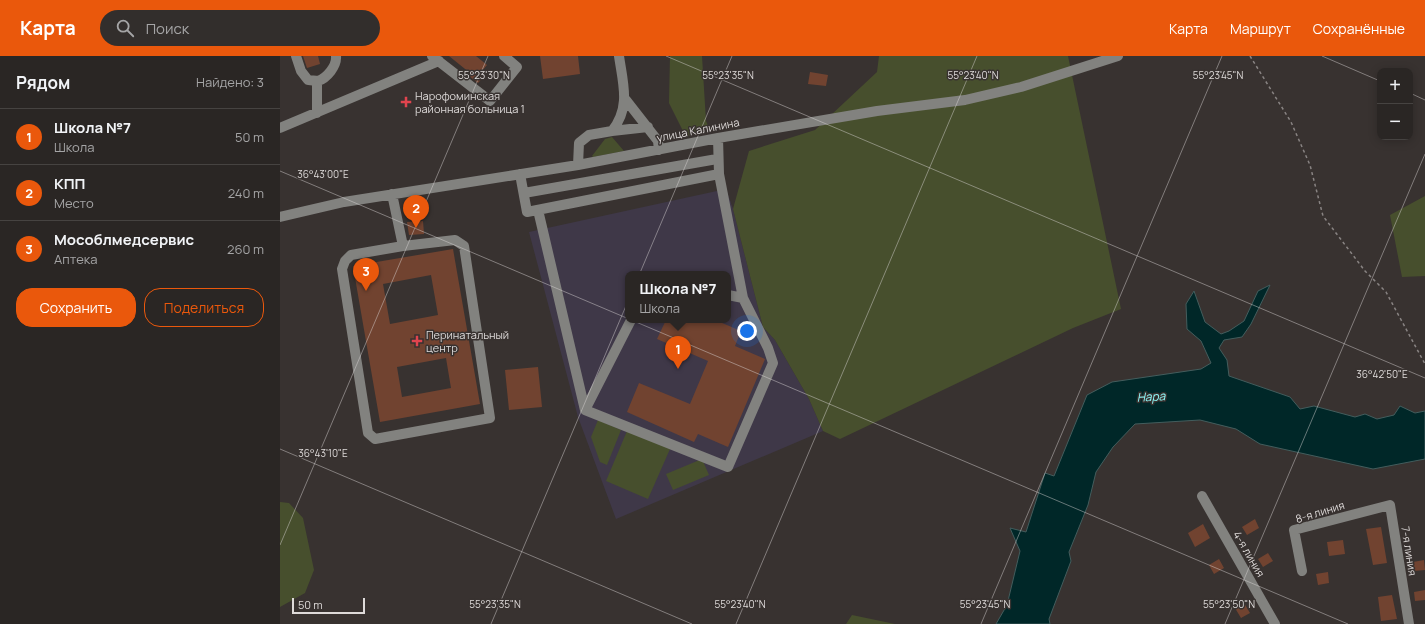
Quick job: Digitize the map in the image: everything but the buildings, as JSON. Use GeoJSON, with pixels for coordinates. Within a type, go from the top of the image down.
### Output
{"type":"FeatureCollection","features":[{"type":"Feature","properties":{"kind":"street"},"geometry":{"type":"LineString","coordinates":[[296,56],[301,71],[308,80],[317,81],[328,74],[336,59],[336,56]]}},
{"type":"Feature","properties":{"kind":"street"},"geometry":{"type":"LineString","coordinates":[[280,128],[317,113],[436,59],[490,101],[518,67],[504,56]]}},
{"type":"Feature","properties":{"kind":"street"},"geometry":{"type":"LineString","coordinates":[[612,131],[620,122],[626,100],[619,56]]}},
{"type":"Feature","properties":{"kind":"street","name":"улица Калинина"},"geometry":{"type":"LineString","coordinates":[[280,216],[392,194],[578,165],[718,138],[877,111],[965,100],[1050,79],[1118,56]]}},
{"type":"Feature","properties":{"kind":"street"},"geometry":{"type":"LineString","coordinates":[[317,81],[317,113]]}},
{"type":"Feature","properties":{"kind":"street"},"geometry":{"type":"LineString","coordinates":[[626,100],[658,141],[659,150]]}},
{"type":"Feature","properties":{"kind":"street"},"geometry":{"type":"LineString","coordinates":[[578,165],[579,143],[590,135],[648,127]]}},
{"type":"Feature","properties":{"kind":"street"},"geometry":{"type":"LineString","coordinates":[[585,410],[728,467],[773,363],[768,348],[743,298],[719,174],[717,159],[718,138]]}},
{"type":"Feature","properties":{"kind":"street"},"geometry":{"type":"LineString","coordinates":[[524,193],[717,159]]}},
{"type":"Feature","properties":{"kind":"street"},"geometry":{"type":"LineString","coordinates":[[520,174],[527,212],[719,174]]}},
{"type":"Feature","properties":{"kind":"street"},"geometry":{"type":"LineString","coordinates":[[392,194],[403,246]]}},
{"type":"Feature","properties":{"kind":"street"},"geometry":{"type":"LineString","coordinates":[[538,210],[585,410]]}},
{"type":"Feature","properties":{"kind":"street"},"geometry":{"type":"LineString","coordinates":[[456,240],[464,246],[490,418],[375,439],[368,433],[342,269],[345,261],[351,255],[403,246],[456,240]]}},
{"type":"Feature","properties":{"kind":"street"},"geometry":{"type":"LineString","coordinates":[[731,296],[743,298]]}},
{"type":"Feature","properties":{"kind":"street"},"geometry":{"type":"LineString","coordinates":[[585,410],[629,323]]}},
{"type":"Feature","properties":{"kind":"street","name":"4-я линия"},"geometry":{"type":"LineString","coordinates":[[1202,496],[1275,624]]}},
{"type":"Feature","properties":{"kind":"street","name":"8-я линия"},"geometry":{"type":"LineString","coordinates":[[1302,571],[1294,530],[1390,505]]}},
{"type":"Feature","properties":{"kind":"street","name":"7-я линия"},"geometry":{"type":"LineString","coordinates":[[1390,505],[1409,624]]}},
{"type":"Feature","properties":{"kind":"path"},"geometry":{"type":"LineString","coordinates":[[1250,56],[1291,122],[1310,165],[1323,216],[1364,271],[1386,292],[1425,364]]}},
{"type":"Feature","properties":{"kind":"shaded area"},"geometry":{"type":"Polygon","coordinates":[[[726,189],[733,209],[763,327],[775,340],[809,399],[823,431],[616,519],[578,417],[529,232],[726,189]]]}},
{"type":"Feature","properties":{"kind":"green space"},"geometry":{"type":"Polygon","coordinates":[[[670,56],[702,56],[706,121],[710,130],[686,137],[669,103],[670,56]]]}},
{"type":"Feature","properties":{"kind":"green space"},"geometry":{"type":"Polygon","coordinates":[[[879,56],[1068,56],[1121,309],[1073,328],[840,439],[823,431],[809,399],[775,340],[763,327],[733,209],[749,151],[815,130],[877,72],[879,56]]]}},
{"type":"Feature","properties":{"kind":"green space"},"geometry":{"type":"Polygon","coordinates":[[[612,137],[624,151],[592,156],[605,139],[612,137]]]}},
{"type":"Feature","properties":{"kind":"green space"},"geometry":{"type":"Polygon","coordinates":[[[1425,196],[1425,276],[1402,277],[1390,215],[1425,196]]]}},
{"type":"Feature","properties":{"kind":"green space"},"geometry":{"type":"Polygon","coordinates":[[[598,420],[621,430],[607,465],[600,462],[591,437],[598,420]]]}},
{"type":"Feature","properties":{"kind":"green space"},"geometry":{"type":"Polygon","coordinates":[[[627,431],[670,449],[648,499],[606,481],[627,431]]]}},
{"type":"Feature","properties":{"kind":"green space"},"geometry":{"type":"Polygon","coordinates":[[[702,459],[709,475],[673,490],[666,474],[702,459]]]}},
{"type":"Feature","properties":{"kind":"green space"},"geometry":{"type":"Polygon","coordinates":[[[280,502],[289,503],[303,518],[314,570],[305,593],[280,607],[280,502]]]}},
{"type":"Feature","properties":{"kind":"green space"},"geometry":{"type":"Polygon","coordinates":[[[852,615],[895,624],[846,624],[852,615]]]}},
{"type":"Feature","properties":{"kind":"water","name":"Нара"},"geometry":{"type":"Polygon","coordinates":[[[1270,285],[1251,324],[1242,337],[1224,340],[1219,348],[1227,360],[1229,376],[1290,397],[1300,409],[1314,406],[1355,417],[1365,414],[1377,419],[1394,415],[1400,406],[1415,413],[1425,411],[1425,459],[1373,469],[1260,444],[1236,429],[1200,420],[1135,424],[1113,447],[1096,472],[1088,505],[1069,552],[1071,561],[1049,619],[1050,624],[996,624],[1007,605],[1020,551],[1010,528],[1026,532],[1045,473],[1054,476],[1087,395],[1112,382],[1201,369],[1211,363],[1201,341],[1187,329],[1186,304],[1194,291],[1205,322],[1221,334],[1229,331],[1244,321],[1258,291],[1270,285]]]}},
{"type":"Feature","properties":{"kind":"place","name":"Нарофоминская районная больница 1"},"geometry":{"type":"Point","coordinates":[406,102]}},
{"type":"Feature","properties":{"kind":"place","name":"КПП"},"geometry":{"type":"Point","coordinates":[416,228]}},
{"type":"Feature","properties":{"kind":"place","name":"Мособлмедсервис"},"geometry":{"type":"Point","coordinates":[366,291]}},
{"type":"Feature","properties":{"kind":"place","name":"Перинатальный центр"},"geometry":{"type":"Point","coordinates":[417,341]}},
{"type":"Feature","properties":{"kind":"place","name":"Школа №7"},"geometry":{"type":"Point","coordinates":[678,369]}}]}
